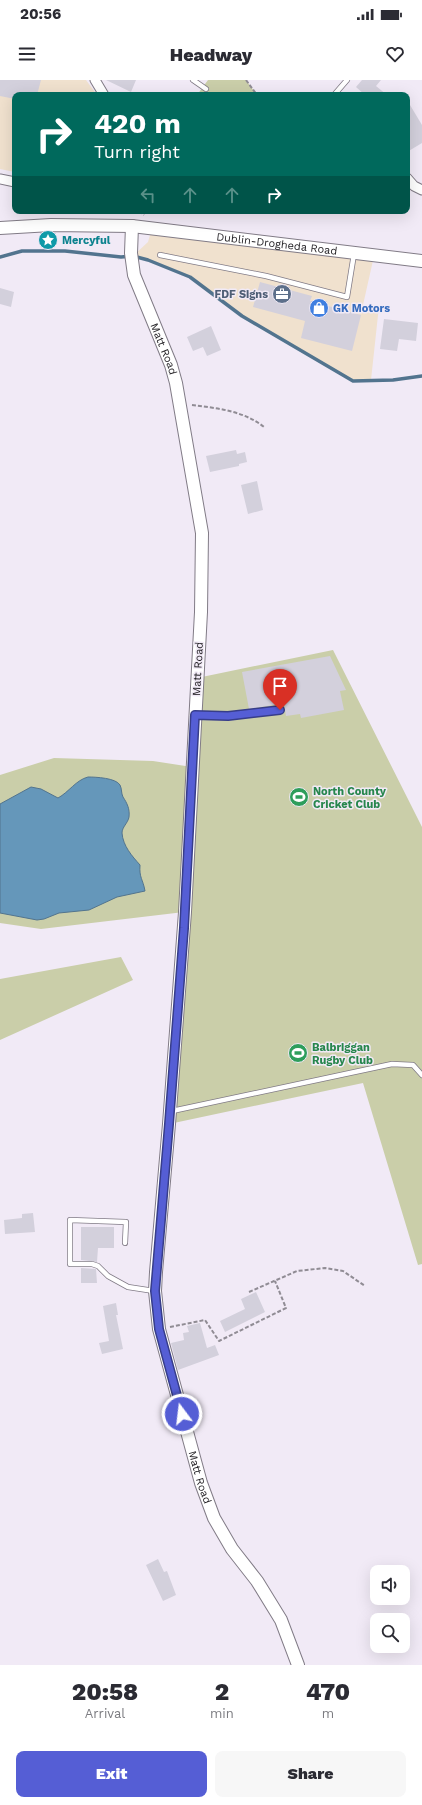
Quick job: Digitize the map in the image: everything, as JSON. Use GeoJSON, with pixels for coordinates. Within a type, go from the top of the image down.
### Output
{"type":"FeatureCollection","features":[{"type":"Feature","properties":{"kind":"street"},"geometry":{"type":"LineString","coordinates":[[96,80],[102,92]]}},
{"type":"Feature","properties":{"kind":"street"},"geometry":{"type":"LineString","coordinates":[[0,179],[12,181]]}},
{"type":"Feature","properties":{"kind":"street"},"geometry":{"type":"LineString","coordinates":[[410,181],[414,186],[422,190]]}},
{"type":"Feature","properties":{"kind":"street","name":"Dublin-Drogheda Road"},"geometry":{"type":"LineString","coordinates":[[0,228],[51,225],[132,226],[422,261]]}},
{"type":"Feature","properties":{"kind":"street","name":"Matt Road"},"geometry":{"type":"LineString","coordinates":[[132,226],[132,266],[136,282],[171,365],[180,405],[202,533],[201,612],[185,912],[155,1291],[159,1329],[201,1483],[214,1518],[232,1549],[257,1581],[281,1620],[298,1665]]}},
{"type":"Feature","properties":{"kind":"lane"},"geometry":{"type":"LineString","coordinates":[[193,80],[206,90]]}},
{"type":"Feature","properties":{"kind":"lane"},"geometry":{"type":"LineString","coordinates":[[337,92],[347,80]]}},
{"type":"Feature","properties":{"kind":"lane"},"geometry":{"type":"LineString","coordinates":[[160,255],[266,276],[347,297],[354,253]]}},
{"type":"Feature","properties":{"kind":"lane"},"geometry":{"type":"LineString","coordinates":[[195,715],[224,716],[280,710]]}},
{"type":"Feature","properties":{"kind":"lane"},"geometry":{"type":"LineString","coordinates":[[170,1111],[392,1064],[413,1065],[422,1075]]}},
{"type":"Feature","properties":{"kind":"lane"},"geometry":{"type":"LineString","coordinates":[[125,1243],[126,1222],[70,1220],[70,1264],[92,1264],[98,1266],[108,1276],[128,1287],[155,1291]]}},
{"type":"Feature","properties":{"kind":"path"},"geometry":{"type":"LineString","coordinates":[[246,80],[255,92]]}},
{"type":"Feature","properties":{"kind":"path"},"geometry":{"type":"LineString","coordinates":[[180,405],[219,408],[256,420],[264,427]]}},
{"type":"Feature","properties":{"kind":"path"},"geometry":{"type":"LineString","coordinates":[[249,1292],[297,1271],[325,1268],[343,1270],[365,1286]]}},
{"type":"Feature","properties":{"kind":"path"},"geometry":{"type":"LineString","coordinates":[[159,1329],[205,1320],[219,1341],[286,1308],[275,1281]]}},
{"type":"Feature","properties":{"kind":"shaded area"},"geometry":{"type":"Polygon","coordinates":[[[0,80],[86,80],[95,92],[12,92],[12,171],[0,169],[0,80]]]}},
{"type":"Feature","properties":{"kind":"shaded area"},"geometry":{"type":"Polygon","coordinates":[[[152,228],[374,256],[363,305],[379,306],[371,380],[353,381],[242,316],[190,277],[148,260],[133,256],[148,242],[152,228]]]}},
{"type":"Feature","properties":{"kind":"green space"},"geometry":{"type":"Polygon","coordinates":[[[208,80],[246,80],[255,92],[199,92],[208,80]]]}},
{"type":"Feature","properties":{"kind":"green space"},"geometry":{"type":"Polygon","coordinates":[[[333,650],[422,827],[422,1264],[418,1265],[363,1083],[169,1124],[184,912],[41,929],[0,923],[0,775],[54,758],[153,761],[192,767],[197,678],[333,650]]]}},
{"type":"Feature","properties":{"kind":"green space"},"geometry":{"type":"Polygon","coordinates":[[[121,957],[133,980],[0,1040],[0,979],[121,957]]]}},
{"type":"Feature","properties":{"kind":"water"},"geometry":{"type":"Polygon","coordinates":[[[88,777],[110,779],[120,785],[122,796],[128,806],[129,811],[128,819],[122,831],[123,838],[128,850],[140,865],[145,891],[117,897],[89,910],[59,913],[44,919],[37,920],[0,913],[0,804],[31,787],[41,789],[58,798],[66,793],[76,783],[88,777]]]}},
{"type":"Feature","properties":{"kind":"building"},"geometry":{"type":"Polygon","coordinates":[[[0,80],[41,80],[38,92],[12,92],[12,98],[0,96],[0,80]]]}},
{"type":"Feature","properties":{"kind":"building"},"geometry":{"type":"Polygon","coordinates":[[[106,80],[136,80],[131,92],[106,80]]]}},
{"type":"Feature","properties":{"kind":"building"},"geometry":{"type":"Polygon","coordinates":[[[362,80],[381,80],[376,86],[383,92],[362,92],[356,87],[362,80]]]}},
{"type":"Feature","properties":{"kind":"building"},"geometry":{"type":"Polygon","coordinates":[[[410,105],[422,125],[422,143],[410,150],[410,105]]]}},
{"type":"Feature","properties":{"kind":"building"},"geometry":{"type":"Polygon","coordinates":[[[260,282],[312,296],[310,301],[361,315],[352,351],[301,338],[305,321],[253,307],[260,282]]]}},
{"type":"Feature","properties":{"kind":"building"},"geometry":{"type":"Polygon","coordinates":[[[0,288],[14,292],[11,307],[0,304],[0,288]]]}},
{"type":"Feature","properties":{"kind":"building"},"geometry":{"type":"Polygon","coordinates":[[[384,319],[418,323],[416,341],[399,339],[397,351],[380,349],[384,319]]]}},
{"type":"Feature","properties":{"kind":"building"},"geometry":{"type":"Polygon","coordinates":[[[211,326],[221,350],[207,356],[203,347],[193,351],[187,337],[211,326]]]}},
{"type":"Feature","properties":{"kind":"building"},"geometry":{"type":"Polygon","coordinates":[[[236,450],[237,454],[245,452],[247,462],[239,464],[239,466],[210,472],[206,456],[236,450]]]}},
{"type":"Feature","properties":{"kind":"building"},"geometry":{"type":"Polygon","coordinates":[[[257,481],[263,510],[248,514],[241,485],[257,481]]]}},
{"type":"Feature","properties":{"kind":"building"},"geometry":{"type":"Polygon","coordinates":[[[330,656],[346,690],[340,691],[344,710],[301,718],[300,714],[286,716],[284,703],[249,709],[242,672],[330,656]]]}},
{"type":"Feature","properties":{"kind":"building"},"geometry":{"type":"Polygon","coordinates":[[[33,1213],[35,1232],[5,1234],[4,1220],[22,1218],[22,1214],[33,1213]]]}},
{"type":"Feature","properties":{"kind":"building"},"geometry":{"type":"Polygon","coordinates":[[[81,1227],[114,1227],[114,1248],[98,1248],[97,1262],[81,1260],[81,1227]]]}},
{"type":"Feature","properties":{"kind":"building"},"geometry":{"type":"Polygon","coordinates":[[[81,1268],[96,1269],[97,1283],[81,1283],[81,1268]]]}},
{"type":"Feature","properties":{"kind":"building"},"geometry":{"type":"Polygon","coordinates":[[[256,1292],[265,1312],[225,1332],[220,1321],[245,1309],[241,1299],[256,1292]]]}},
{"type":"Feature","properties":{"kind":"building"},"geometry":{"type":"Polygon","coordinates":[[[116,1303],[118,1315],[116,1315],[123,1349],[102,1354],[99,1343],[109,1341],[103,1306],[116,1303]]]}},
{"type":"Feature","properties":{"kind":"building"},"geometry":{"type":"Polygon","coordinates":[[[200,1323],[207,1348],[215,1345],[219,1355],[178,1370],[171,1343],[184,1340],[183,1333],[189,1332],[187,1326],[200,1323]]]}},
{"type":"Feature","properties":{"kind":"building"},"geometry":{"type":"Polygon","coordinates":[[[158,1559],[164,1572],[167,1571],[176,1595],[163,1601],[146,1565],[158,1559]]]}},
{"type":"Feature","properties":{"kind":"waterway"},"geometry":{"type":"LineString","coordinates":[[0,257],[22,251],[65,251],[121,257],[133,256],[148,260],[190,277],[242,316],[353,381],[393,380],[422,376]]}},
{"type":"Feature","properties":{"kind":"place","name":"Mercyful"},"geometry":{"type":"Point","coordinates":[48,240]}},
{"type":"Feature","properties":{"kind":"place","name":"FDF Signs"},"geometry":{"type":"Point","coordinates":[282,294]}},
{"type":"Feature","properties":{"kind":"place","name":"GK Motors"},"geometry":{"type":"Point","coordinates":[319,308]}},
{"type":"Feature","properties":{"kind":"place","name":"North County Cricket Club"},"geometry":{"type":"Point","coordinates":[299,797]}},
{"type":"Feature","properties":{"kind":"place","name":"Balbriggan Rugby Club"},"geometry":{"type":"Point","coordinates":[298,1053]}},
{"type":"Feature","properties":{"kind":"route"},"geometry":{"type":"LineString","coordinates":[[182,1414],[159,1329],[156,1315],[155,1291],[184,928],[195,715],[228,716],[280,710]]}}]}
